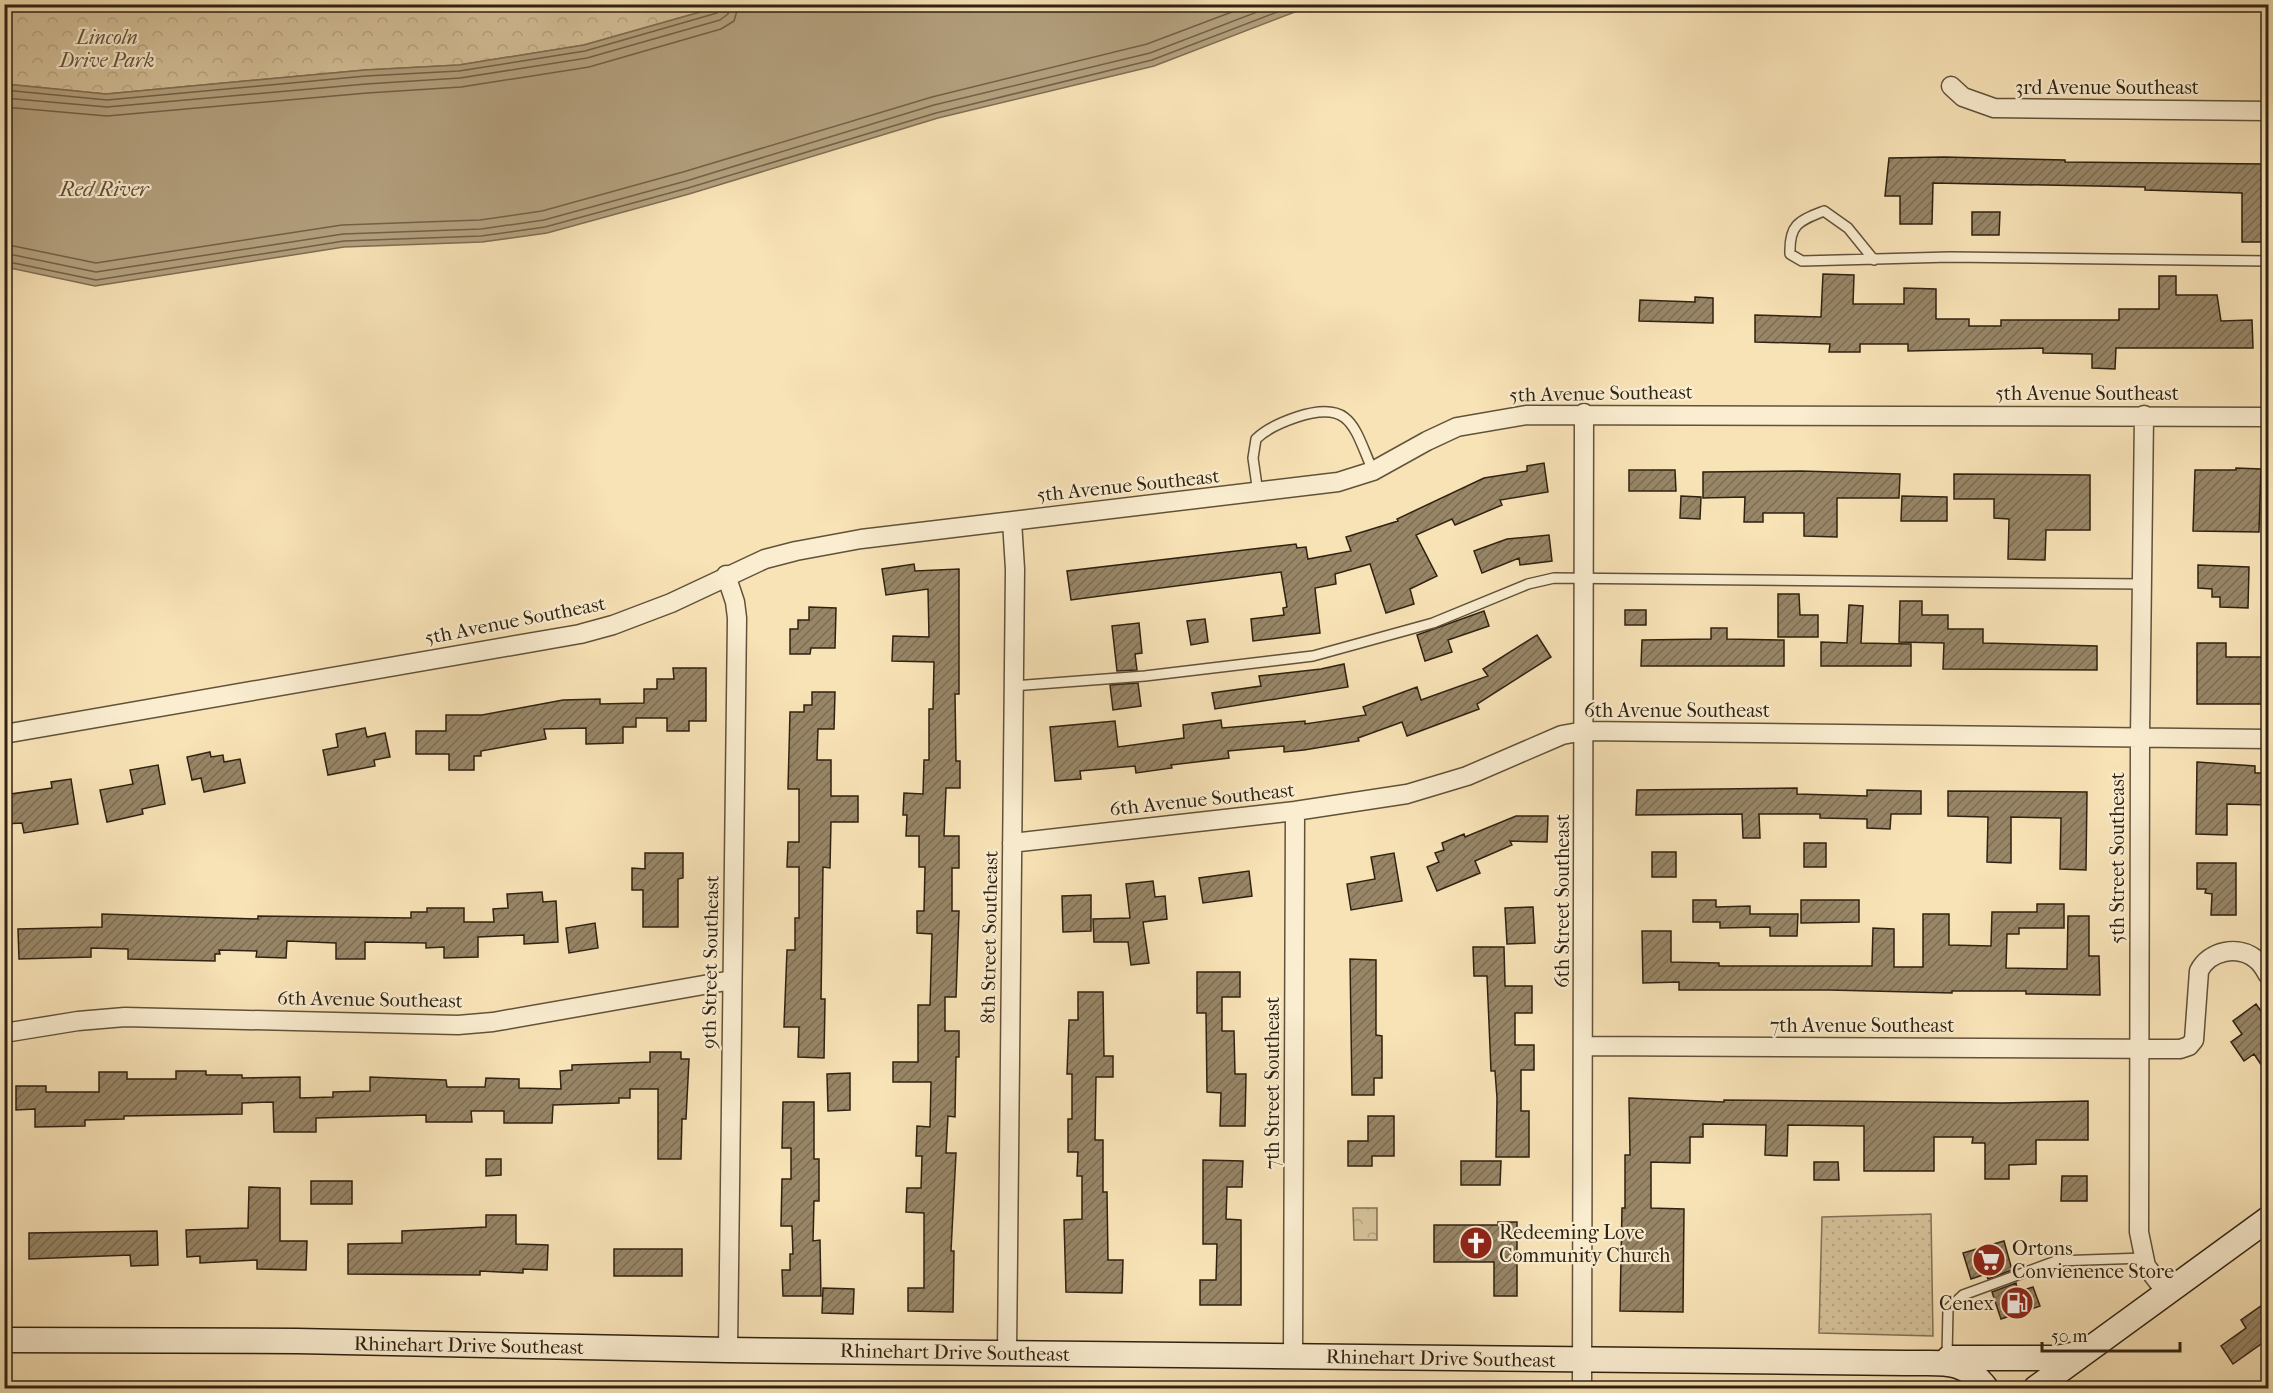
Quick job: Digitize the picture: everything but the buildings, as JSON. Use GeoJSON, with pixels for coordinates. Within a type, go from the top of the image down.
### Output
{"type":"FeatureCollection","features":[{"type":"Feature","properties":{"kind":"street","name":"3rd Avenue Southeast"},"geometry":{"type":"LineString","coordinates":[[1951,86],[1963,97],[1995,108],[2268,111]]}},
{"type":"Feature","properties":{"kind":"street","name":"5th Avenue Southeast"},"geometry":{"type":"LineString","coordinates":[[4,734],[580,634],[613,625],[671,603],[726,575],[796,551],[861,539],[1258,494],[1338,482],[1373,471],[1427,441],[1457,428],[1526,415],[1584,413],[2268,417]]}},
{"type":"Feature","properties":{"kind":"street","name":"6th Street Southeast"},"geometry":{"type":"LineString","coordinates":[[1582,1389],[1584,413]]}},
{"type":"Feature","properties":{"kind":"street","name":"5th Street Southeast"},"geometry":{"type":"LineString","coordinates":[[2144,416],[2140,737],[2139,1232],[2144,1258],[2153,1276],[2166,1293]]}},
{"type":"Feature","properties":{"kind":"street","name":"8th Street Southeast"},"geometry":{"type":"LineString","coordinates":[[1007,1353],[1015,553],[1012,521]]}},
{"type":"Feature","properties":{"kind":"street","name":"9th Street Southeast"},"geometry":{"type":"LineString","coordinates":[[726,575],[737,618],[728,1350]]}},
{"type":"Feature","properties":{"kind":"street","name":"6th Avenue Southeast"},"geometry":{"type":"LineString","coordinates":[[1012,843],[1295,812],[1375,800],[1440,785],[1467,776],[1562,735],[1584,731],[2268,739]]}},
{"type":"Feature","properties":{"kind":"street","name":"7th Street Southeast"},"geometry":{"type":"LineString","coordinates":[[1293,1355],[1295,812]]}},
{"type":"Feature","properties":{"kind":"street","name":"7th Avenue Southeast"},"geometry":{"type":"LineString","coordinates":[[1584,1046],[2180,1049],[2189,1046],[2194,1040],[2199,971],[2204,962],[2227,951],[2248,954],[2258,961],[2268,975]]}},
{"type":"Feature","properties":{"kind":"street","name":"6th Avenue Southeast"},"geometry":{"type":"LineString","coordinates":[[4,1033],[78,1021],[125,1017],[481,1023],[732,980]]}},
{"type":"Feature","properties":{"kind":"street"},"geometry":{"type":"LineString","coordinates":[[2036,1389],[2268,1219]]}},
{"type":"Feature","properties":{"kind":"street","name":"Rhinehart Drive Southeast"},"geometry":{"type":"LineString","coordinates":[[4,1340],[297,1341],[728,1350],[1905,1363],[2056,1358],[2087,1351]]}},
{"type":"Feature","properties":{"kind":"street","name":"Rhinehart Drive Southeast"},"geometry":{"type":"LineString","coordinates":[[1947,1361],[1969,1369],[1986,1389]]}},
{"type":"Feature","properties":{"kind":"lane"},"geometry":{"type":"LineString","coordinates":[[1874,260],[1848,228],[1824,211],[1800,221],[1789,236],[1790,254],[1802,261],[1874,260],[1950,257],[2268,261]]}},
{"type":"Feature","properties":{"kind":"lane"},"geometry":{"type":"LineString","coordinates":[[1258,494],[1252,458],[1256,439],[1278,424],[1320,410],[1339,413],[1348,420],[1373,471]]}},
{"type":"Feature","properties":{"kind":"lane"},"geometry":{"type":"LineString","coordinates":[[1014,686],[1145,676],[1313,656],[1433,623],[1528,585],[1554,578],[2142,584]]}},
{"type":"Feature","properties":{"kind":"lane"},"geometry":{"type":"LineString","coordinates":[[1947,1361],[1948,1309],[1963,1295],[2056,1261],[2144,1258]]}},
{"type":"Feature","properties":{"kind":"green space","name":"Lincoln Drive Park"},"geometry":{"type":"Polygon","coordinates":[[[5,5],[725,5],[584,45],[459,65],[365,70],[106,94],[5,84],[5,5]]]}},
{"type":"Feature","properties":{"kind":"green space"},"geometry":{"type":"Polygon","coordinates":[[[1353,1208],[1377,1208],[1377,1240],[1354,1240],[1353,1208]]]}},
{"type":"Feature","properties":{"kind":"green space"},"geometry":{"type":"Polygon","coordinates":[[[1931,1214],[1933,1336],[1819,1333],[1822,1217],[1931,1214]]]}},
{"type":"Feature","properties":{"kind":"water","name":"Red River"},"geometry":{"type":"Polygon","coordinates":[[[725,5],[1313,5],[1154,66],[938,118],[689,194],[547,233],[482,242],[344,247],[95,286],[5,267],[5,84],[106,94],[365,70],[459,65],[584,45],[725,5]]]}},
{"type":"Feature","properties":{"kind":"place","name":"Redeeming Love Community Church"},"geometry":{"type":"Point","coordinates":[1476,1243]}},
{"type":"Feature","properties":{"kind":"place","name":"Ortons Convienence Store"},"geometry":{"type":"Point","coordinates":[1989,1260]}},
{"type":"Feature","properties":{"kind":"place","name":"Cenex"},"geometry":{"type":"Point","coordinates":[2017,1303]}}]}
